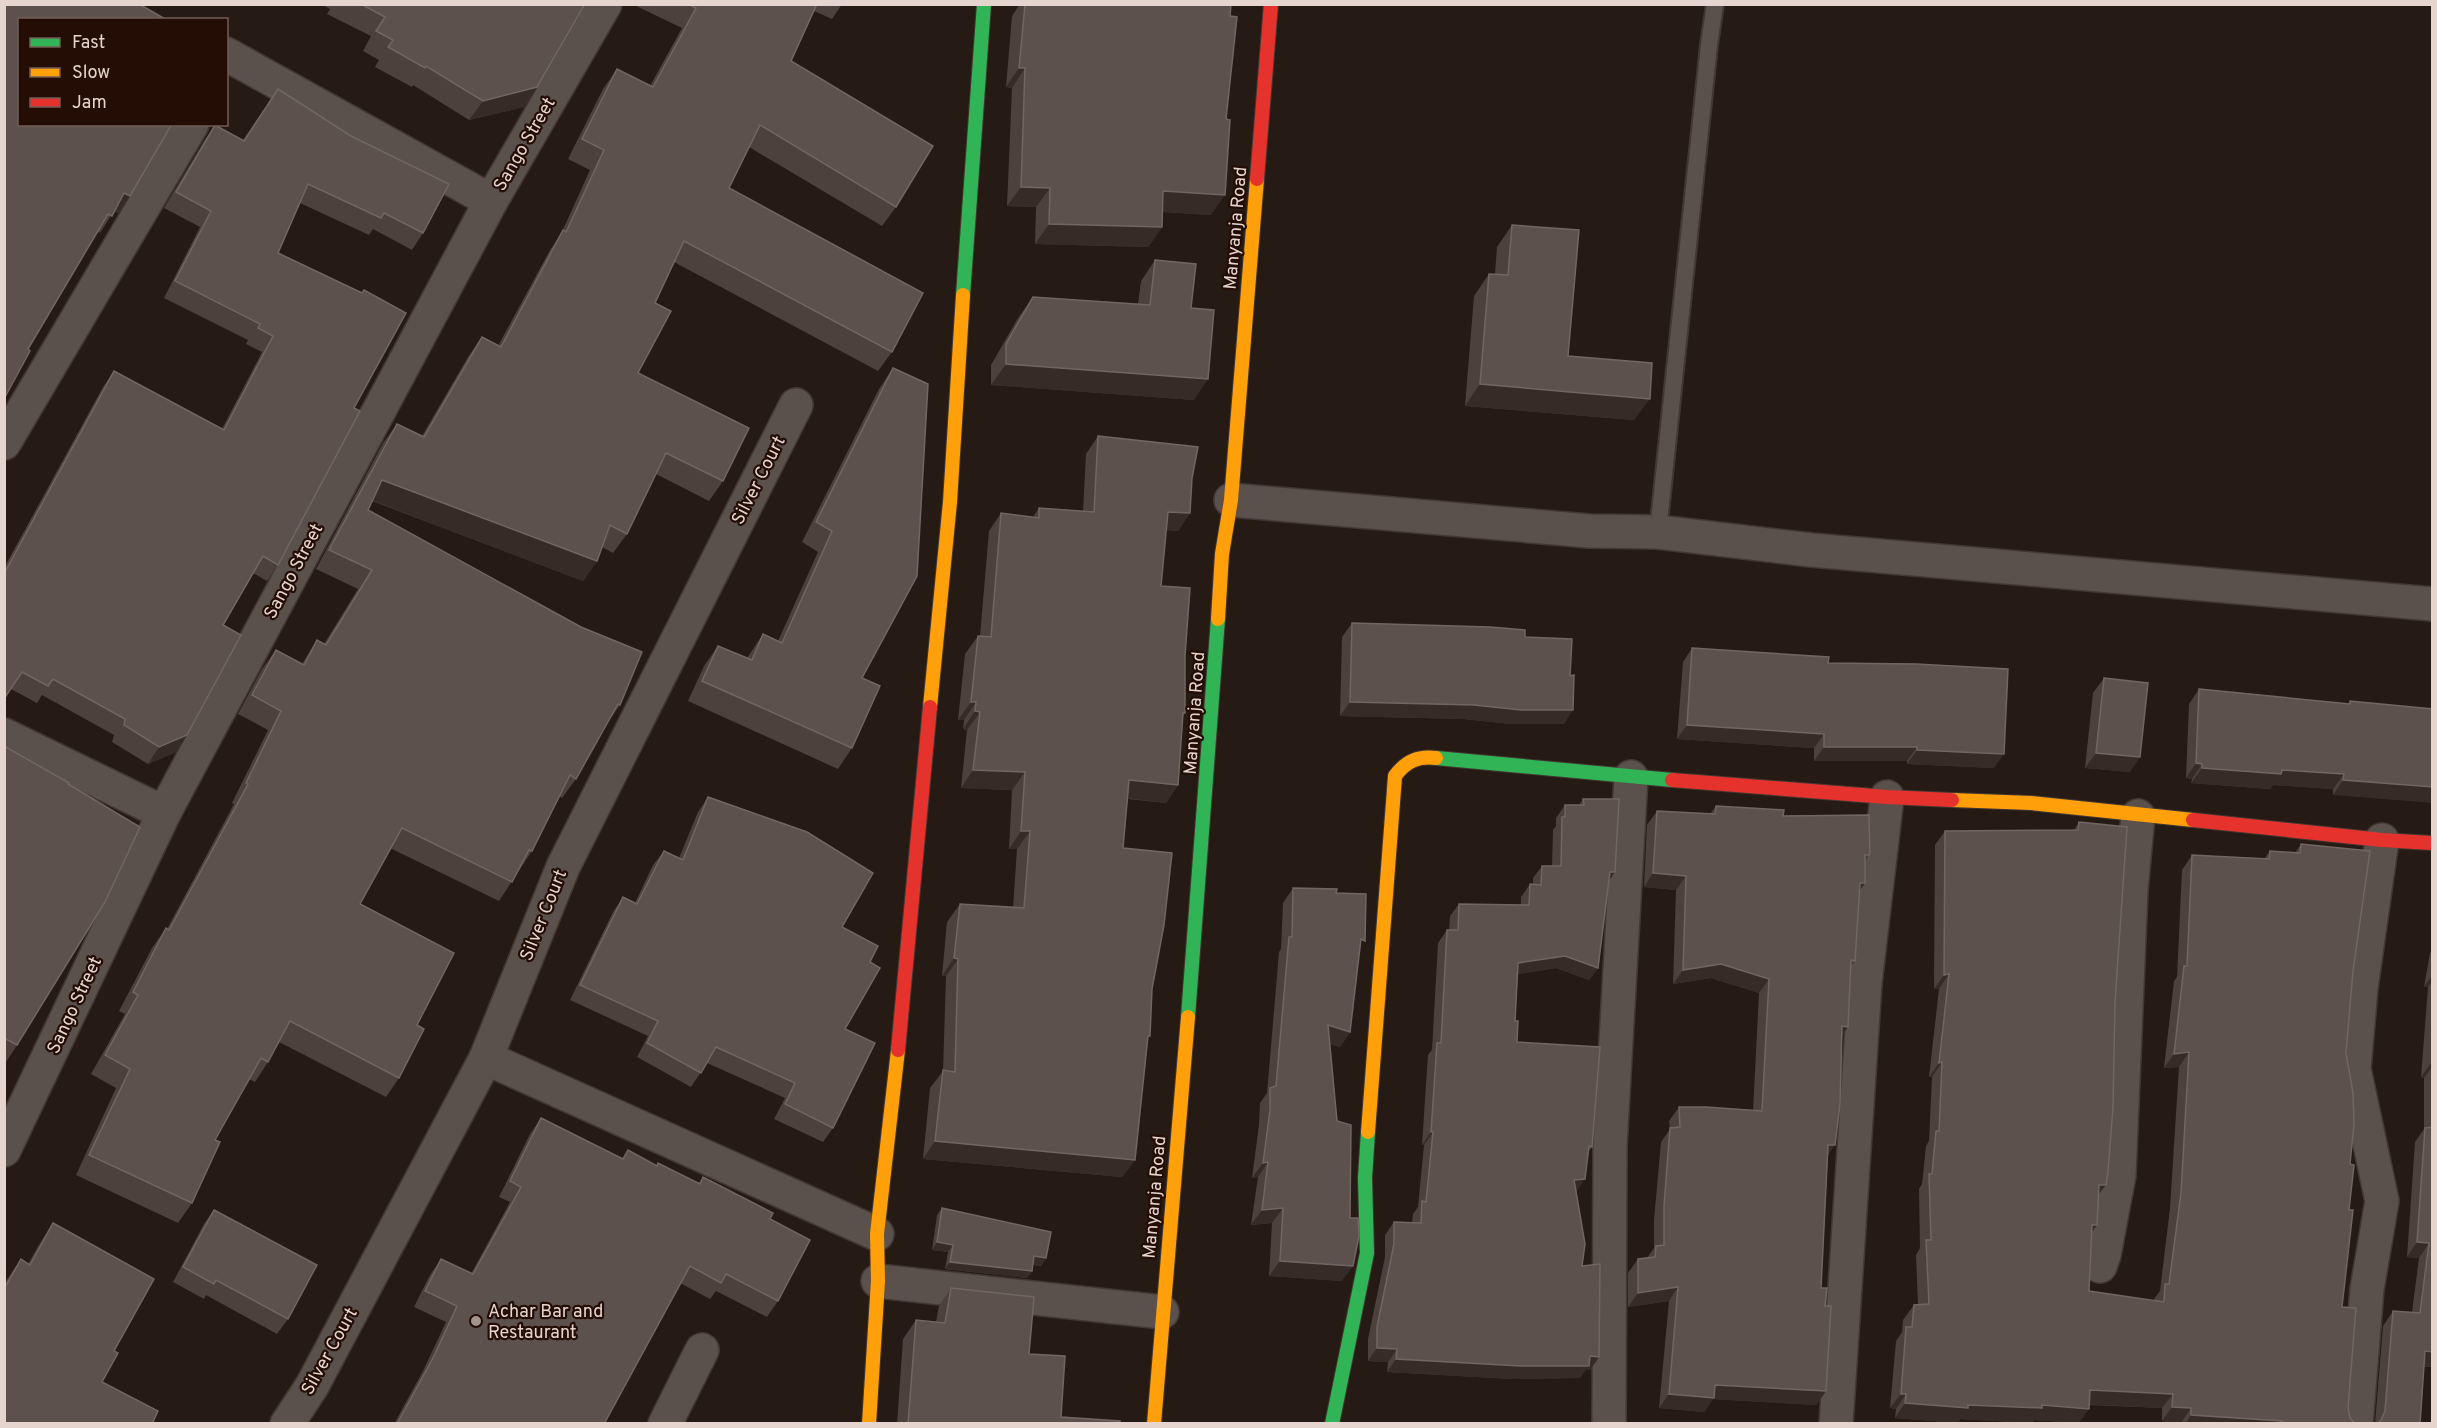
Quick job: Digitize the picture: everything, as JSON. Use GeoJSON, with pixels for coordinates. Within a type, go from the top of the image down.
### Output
{"type":"FeatureCollection","features":[{"type":"Feature","properties":{"kind":"street","name":"Sango Street"},"geometry":{"type":"LineString","coordinates":[[6,1146],[164,813],[491,201],[605,4]]}},
{"type":"Feature","properties":{"kind":"street"},"geometry":{"type":"LineString","coordinates":[[869,1424],[878,1281],[877,1234],[892,1109],[948,525],[970,179],[984,4]]}},
{"type":"Feature","properties":{"kind":"street","name":"Manyanja Road"},"geometry":{"type":"LineString","coordinates":[[1154,1424],[1213,709],[1222,554],[1231,500],[1271,4]]}},
{"type":"Feature","properties":{"kind":"street"},"geometry":{"type":"LineString","coordinates":[[228,59],[491,201]]}},
{"type":"Feature","properties":{"kind":"street"},"geometry":{"type":"LineString","coordinates":[[4,443],[191,126]]}},
{"type":"Feature","properties":{"kind":"street","name":"Silver Court"},"geometry":{"type":"LineString","coordinates":[[287,1424],[312,1386],[486,1058],[563,867],[796,405]]}},
{"type":"Feature","properties":{"kind":"street"},"geometry":{"type":"LineString","coordinates":[[1231,500],[1589,531],[1658,532],[1811,550],[2433,604]]}},
{"type":"Feature","properties":{"kind":"street"},"geometry":{"type":"LineString","coordinates":[[4,735],[164,813]]}},
{"type":"Feature","properties":{"kind":"street"},"geometry":{"type":"LineString","coordinates":[[1332,1424],[1367,1253],[1365,1178],[1395,776],[1403,764],[1411,758],[1429,757],[1631,777],[1887,797],[2031,803],[2138,816],[2433,843]]}},
{"type":"Feature","properties":{"kind":"street"},"geometry":{"type":"LineString","coordinates":[[1609,1424],[1610,1146],[1631,777]]}},
{"type":"Feature","properties":{"kind":"street"},"geometry":{"type":"LineString","coordinates":[[1836,1424],[1865,983],[1887,797]]}},
{"type":"Feature","properties":{"kind":"street"},"geometry":{"type":"LineString","coordinates":[[2100,1266],[2119,1175],[2131,890],[2138,816]]}},
{"type":"Feature","properties":{"kind":"street"},"geometry":{"type":"LineString","coordinates":[[2356,1424],[2367,1289],[2382,1201],[2354,1070],[2361,988],[2382,840]]}},
{"type":"Feature","properties":{"kind":"street"},"geometry":{"type":"LineString","coordinates":[[486,1058],[877,1234]]}},
{"type":"Feature","properties":{"kind":"street"},"geometry":{"type":"LineString","coordinates":[[878,1281],[1162,1312]]}},
{"type":"Feature","properties":{"kind":"street"},"geometry":{"type":"LineString","coordinates":[[665,1424],[702,1350]]}},
{"type":"Feature","properties":{"kind":"lane"},"geometry":{"type":"LineString","coordinates":[[1658,532],[1707,57],[1715,4]]}},
{"type":"Feature","properties":{"kind":"building"},"geometry":{"type":"Polygon","coordinates":[[[4,4],[139,4],[164,18],[18,18],[18,126],[171,126],[130,196],[124,193],[112,216],[108,214],[28,349],[30,351],[4,399],[4,4]]]}},
{"type":"Feature","properties":{"kind":"building"},"geometry":{"type":"Polygon","coordinates":[[[361,4],[585,4],[537,87],[483,101],[426,66],[425,68],[388,47],[393,40],[376,31],[385,17],[361,4]]]}},
{"type":"Feature","properties":{"kind":"building"},"geometry":{"type":"Polygon","coordinates":[[[688,4],[817,4],[791,61],[933,146],[896,207],[760,125],[729,188],[923,293],[892,352],[684,241],[655,303],[671,311],[638,373],[749,428],[723,481],[666,453],[627,534],[610,525],[597,561],[382,480],[368,510],[581,627],[642,652],[620,705],[618,704],[576,779],[570,775],[532,851],[529,850],[512,882],[402,828],[360,904],[454,953],[417,1025],[424,1029],[399,1078],[290,1021],[268,1062],[261,1058],[215,1140],[220,1142],[192,1203],[89,1155],[130,1069],[105,1055],[138,995],[133,992],[166,928],[169,930],[248,784],[246,783],[281,711],[252,695],[276,650],[304,665],[317,640],[326,645],[372,570],[329,550],[397,424],[424,437],[482,337],[501,347],[563,230],[566,232],[604,150],[582,139],[617,69],[653,87],[696,8],[688,4]]]}},
{"type":"Feature","properties":{"kind":"building"},"geometry":{"type":"Polygon","coordinates":[[[1025,4],[1231,4],[1230,16],[1237,17],[1226,119],[1230,120],[1225,195],[1163,191],[1162,227],[1049,224],[1050,188],[1021,187],[1025,68],[1019,68],[1025,4]]]}},
{"type":"Feature","properties":{"kind":"building"},"geometry":{"type":"Polygon","coordinates":[[[278,89],[351,136],[449,184],[423,233],[384,213],[381,218],[308,184],[278,253],[362,293],[364,290],[406,313],[354,408],[360,411],[278,565],[263,556],[223,625],[241,635],[187,735],[159,747],[124,725],[125,719],[53,679],[48,686],[22,672],[4,699],[4,569],[6,570],[114,371],[224,430],[273,336],[258,328],[260,324],[175,281],[211,211],[176,192],[214,126],[244,141],[278,89]]]}},
{"type":"Feature","properties":{"kind":"building"},"geometry":{"type":"Polygon","coordinates":[[[1512,225],[1579,230],[1568,356],[1652,363],[1650,399],[1480,384],[1489,274],[1508,275],[1512,225]]]}},
{"type":"Feature","properties":{"kind":"building"},"geometry":{"type":"Polygon","coordinates":[[[1155,260],[1196,264],[1191,308],[1214,310],[1208,379],[1006,364],[1006,344],[1033,297],[1150,305],[1155,260]]]}},
{"type":"Feature","properties":{"kind":"building"},"geometry":{"type":"Polygon","coordinates":[[[893,368],[928,384],[917,576],[862,678],[880,686],[852,748],[702,681],[718,646],[752,660],[763,634],[782,643],[832,531],[816,522],[893,368]]]}},
{"type":"Feature","properties":{"kind":"building"},"geometry":{"type":"Polygon","coordinates":[[[1098,436],[1198,447],[1192,478],[1190,513],[1168,512],[1161,586],[1190,588],[1185,656],[1185,713],[1183,713],[1178,785],[1129,780],[1123,848],[1172,853],[1164,925],[1152,989],[1150,1036],[1148,1036],[1135,1160],[935,1141],[943,1070],[955,1072],[958,959],[954,958],[960,904],[1024,908],[1030,831],[1021,831],[1025,772],[973,770],[980,712],[975,711],[976,702],[971,702],[978,636],[991,637],[1001,513],[1039,518],[1039,508],[1094,512],[1098,436]]]}},
{"type":"Feature","properties":{"kind":"building"},"geometry":{"type":"Polygon","coordinates":[[[1352,623],[1490,627],[1525,630],[1525,637],[1572,639],[1570,676],[1574,675],[1573,710],[1521,710],[1474,705],[1350,702],[1352,623]]]}},
{"type":"Feature","properties":{"kind":"building"},"geometry":{"type":"Polygon","coordinates":[[[1692,648],[1829,657],[1828,663],[1916,664],[2008,669],[2004,754],[1917,750],[1917,747],[1824,747],[1824,734],[1687,725],[1692,648]]]}},
{"type":"Feature","properties":{"kind":"building"},"geometry":{"type":"Polygon","coordinates":[[[2104,678],[2148,683],[2140,757],[2096,753],[2104,678]]]}},
{"type":"Feature","properties":{"kind":"building"},"geometry":{"type":"Polygon","coordinates":[[[2199,689],[2350,704],[2350,701],[2433,709],[2433,787],[2343,780],[2344,774],[2282,770],[2281,774],[2202,768],[2202,764],[2196,763],[2199,689]]]}},
{"type":"Feature","properties":{"kind":"building"},"geometry":{"type":"Polygon","coordinates":[[[4,746],[140,827],[105,902],[17,1045],[4,1038],[4,746]]]}},
{"type":"Feature","properties":{"kind":"building"},"geometry":{"type":"Polygon","coordinates":[[[708,797],[807,832],[873,873],[842,927],[878,946],[870,962],[880,968],[845,1029],[875,1043],[833,1128],[785,1104],[795,1083],[716,1047],[701,1073],[647,1043],[658,1021],[580,985],[623,897],[637,904],[664,851],[683,860],[708,797]]]}},
{"type":"Feature","properties":{"kind":"building"},"geometry":{"type":"Polygon","coordinates":[[[1583,799],[1619,799],[1615,872],[1610,872],[1598,968],[1565,956],[1518,963],[1515,1021],[1518,1021],[1517,1042],[1600,1047],[1592,1147],[1589,1146],[1585,1179],[1574,1180],[1585,1244],[1582,1266],[1600,1264],[1599,1357],[1590,1356],[1589,1366],[1521,1366],[1396,1359],[1397,1349],[1377,1348],[1377,1327],[1394,1244],[1394,1222],[1421,1223],[1422,1201],[1426,1202],[1433,1132],[1431,1132],[1437,1043],[1441,1043],[1447,930],[1458,930],[1459,904],[1529,905],[1530,884],[1541,885],[1542,866],[1561,866],[1562,817],[1565,817],[1565,805],[1584,805],[1583,799]]]}},
{"type":"Feature","properties":{"kind":"building"},"geometry":{"type":"Polygon","coordinates":[[[1716,806],[1784,810],[1783,816],[1869,815],[1870,853],[1865,855],[1865,883],[1860,883],[1855,961],[1851,960],[1848,1027],[1842,1026],[1840,1104],[1835,1145],[1828,1145],[1821,1288],[1827,1288],[1825,1306],[1831,1306],[1826,1391],[1715,1385],[1714,1398],[1669,1394],[1678,1287],[1638,1293],[1638,1259],[1655,1257],[1656,1246],[1664,1245],[1664,1206],[1670,1128],[1680,1127],[1679,1107],[1762,1111],[1769,979],[1721,964],[1683,970],[1686,876],[1653,873],[1657,811],[1715,814],[1716,806]]]}},
{"type":"Feature","properties":{"kind":"building"},"geometry":{"type":"Polygon","coordinates":[[[2079,822],[2127,827],[2115,1002],[2113,1108],[2108,1171],[2106,1185],[2099,1185],[2097,1225],[2092,1225],[2089,1291],[2164,1302],[2165,1284],[2169,1284],[2181,1193],[2189,1052],[2174,1054],[2184,966],[2187,966],[2192,855],[2269,859],[2270,851],[2300,853],[2301,844],[2370,851],[2353,971],[2346,1053],[2353,1093],[2354,1124],[2350,1164],[2354,1165],[2349,1210],[2353,1210],[2342,1307],[2356,1308],[2348,1408],[2350,1418],[2355,1424],[2282,1424],[2282,1421],[2191,1415],[2191,1408],[2172,1407],[2173,1394],[2090,1390],[2089,1409],[2042,1405],[2042,1408],[1968,1405],[1968,1408],[1905,1403],[1906,1394],[1901,1394],[1906,1327],[1912,1327],[1914,1305],[1929,1304],[1926,1240],[1931,1240],[1929,1174],[1932,1174],[1936,1131],[1939,1131],[1942,1062],[1939,1063],[1949,974],[1944,975],[1945,831],[2078,830],[2079,822]]]}},
{"type":"Feature","properties":{"kind":"building"},"geometry":{"type":"Polygon","coordinates":[[[1293,888],[1337,889],[1336,893],[1366,894],[1365,941],[1361,939],[1350,1032],[1328,1025],[1337,1121],[1351,1125],[1350,1218],[1358,1218],[1359,1236],[1353,1266],[1280,1261],[1283,1208],[1262,1210],[1268,1162],[1263,1163],[1270,1110],[1270,1088],[1276,1086],[1289,937],[1292,937],[1293,888]]]}},
{"type":"Feature","properties":{"kind":"building"},"geometry":{"type":"Polygon","coordinates":[[[541,1118],[623,1159],[628,1150],[657,1166],[658,1163],[700,1184],[703,1177],[773,1213],[770,1219],[810,1240],[778,1301],[726,1274],[721,1283],[690,1266],[604,1424],[397,1424],[434,1356],[457,1306],[425,1291],[441,1259],[473,1274],[521,1187],[510,1181],[541,1118]]]}},
{"type":"Feature","properties":{"kind":"building"},"geometry":{"type":"Polygon","coordinates":[[[2433,1127],[2433,1352],[2425,1351],[2420,1424],[2377,1424],[2385,1411],[2393,1311],[2420,1313],[2429,1243],[2417,1242],[2425,1128],[2433,1127]]]}},
{"type":"Feature","properties":{"kind":"building"},"geometry":{"type":"Polygon","coordinates":[[[942,1208],[1051,1232],[1046,1258],[1034,1256],[1032,1271],[950,1262],[953,1245],[937,1242],[942,1208]]]}},
{"type":"Feature","properties":{"kind":"building"},"geometry":{"type":"Polygon","coordinates":[[[214,1210],[317,1265],[288,1319],[216,1280],[214,1284],[183,1267],[214,1210]]]}},
{"type":"Feature","properties":{"kind":"building"},"geometry":{"type":"Polygon","coordinates":[[[53,1223],[154,1279],[114,1351],[118,1353],[102,1382],[158,1411],[153,1422],[155,1424],[4,1424],[4,1289],[21,1259],[30,1265],[53,1223]]]}},
{"type":"Feature","properties":{"kind":"building"},"geometry":{"type":"Polygon","coordinates":[[[951,1288],[1034,1297],[1029,1354],[1065,1356],[1061,1417],[1120,1421],[1119,1424],[908,1424],[916,1320],[945,1323],[951,1288]]]}},
{"type":"Feature","properties":{"kind":"traffic: fast"},"geometry":{"type":"LineString","coordinates":[[963,295],[984,4]]}},
{"type":"Feature","properties":{"kind":"traffic: fast"},"geometry":{"type":"LineString","coordinates":[[1188,1017],[1218,619]]}},
{"type":"Feature","properties":{"kind":"traffic: fast"},"geometry":{"type":"LineString","coordinates":[[1436,758],[1672,780]]}},
{"type":"Feature","properties":{"kind":"traffic: fast"},"geometry":{"type":"LineString","coordinates":[[1332,1424],[1367,1253],[1365,1178],[1368,1132]]}},
{"type":"Feature","properties":{"kind":"traffic: slow"},"geometry":{"type":"LineString","coordinates":[[1218,619],[1222,554],[1231,500],[1257,179]]}},
{"type":"Feature","properties":{"kind":"traffic: slow"},"geometry":{"type":"LineString","coordinates":[[930,707],[950,502],[963,295]]}},
{"type":"Feature","properties":{"kind":"traffic: slow"},"geometry":{"type":"LineString","coordinates":[[1368,1132],[1395,776],[1413,761],[1436,758]]}},
{"type":"Feature","properties":{"kind":"traffic: slow"},"geometry":{"type":"LineString","coordinates":[[1952,800],[2031,803],[2193,820]]}},
{"type":"Feature","properties":{"kind":"traffic: slow"},"geometry":{"type":"LineString","coordinates":[[1154,1424],[1188,1017]]}},
{"type":"Feature","properties":{"kind":"traffic: slow"},"geometry":{"type":"LineString","coordinates":[[869,1424],[878,1281],[877,1234],[898,1050]]}},
{"type":"Feature","properties":{"kind":"traffic: jam"},"geometry":{"type":"LineString","coordinates":[[1257,179],[1271,4]]}},
{"type":"Feature","properties":{"kind":"traffic: jam"},"geometry":{"type":"LineString","coordinates":[[898,1050],[930,707]]}},
{"type":"Feature","properties":{"kind":"traffic: jam"},"geometry":{"type":"LineString","coordinates":[[1672,780],[1952,800]]}},
{"type":"Feature","properties":{"kind":"traffic: jam"},"geometry":{"type":"LineString","coordinates":[[2193,820],[2382,840],[2432,843]]}},
{"type":"Feature","properties":{"kind":"place","name":"Achar Bar and Restaurant"},"geometry":{"type":"Point","coordinates":[476,1321]}}]}
